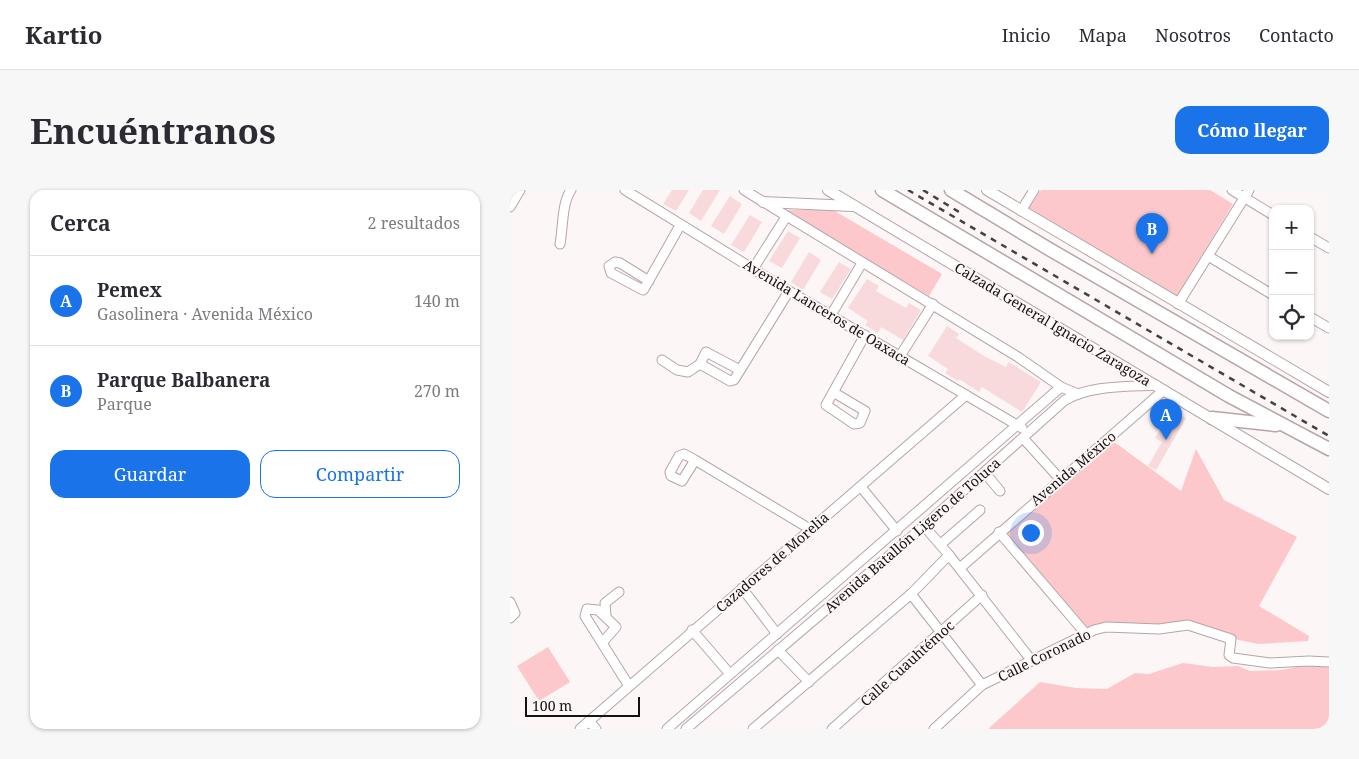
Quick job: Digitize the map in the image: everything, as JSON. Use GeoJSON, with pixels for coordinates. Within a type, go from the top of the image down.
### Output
{"type":"FeatureCollection","features":[{"type":"Feature","properties":{"kind":"highway","name":"Calzada General Ignacio Zaragoza"},"geometry":{"type":"LineString","coordinates":[[882,190],[1229,396],[1329,449]]}},
{"type":"Feature","properties":{"kind":"highway"},"geometry":{"type":"LineString","coordinates":[[951,190],[1329,411]]}},
{"type":"Feature","properties":{"kind":"highway"},"geometry":{"type":"LineString","coordinates":[[1212,418],[1254,421],[1295,431]]}},
{"type":"Feature","properties":{"kind":"main road","name":"Calzada General Ignacio Zaragoza"},"geometry":{"type":"LineString","coordinates":[[828,190],[1329,489]]}},
{"type":"Feature","properties":{"kind":"main road"},"geometry":{"type":"LineString","coordinates":[[987,190],[1329,392]]}},
{"type":"Feature","properties":{"kind":"main road"},"geometry":{"type":"LineString","coordinates":[[763,202],[854,206]]}},
{"type":"Feature","properties":{"kind":"street"},"geometry":{"type":"LineString","coordinates":[[510,207],[520,190]]}},
{"type":"Feature","properties":{"kind":"street"},"geometry":{"type":"LineString","coordinates":[[560,244],[564,219],[564,198],[571,190]]}},
{"type":"Feature","properties":{"kind":"street","name":"Avenida Lanceros de Oaxaca"},"geometry":{"type":"LineString","coordinates":[[627,190],[864,336],[1018,426],[1027,435]]}},
{"type":"Feature","properties":{"kind":"street"},"geometry":{"type":"LineString","coordinates":[[744,190],[1018,356],[1061,387],[1078,394]]}},
{"type":"Feature","properties":{"kind":"street"},"geometry":{"type":"LineString","coordinates":[[1021,211],[1034,190]]}},
{"type":"Feature","properties":{"kind":"street"},"geometry":{"type":"LineString","coordinates":[[1232,190],[1247,194],[1269,212]]}},
{"type":"Feature","properties":{"kind":"street"},"geometry":{"type":"LineString","coordinates":[[1178,304],[1247,194]]}},
{"type":"Feature","properties":{"kind":"street"},"geometry":{"type":"LineString","coordinates":[[754,269],[786,217]]}},
{"type":"Feature","properties":{"kind":"street"},"geometry":{"type":"LineString","coordinates":[[649,281],[681,225]]}},
{"type":"Feature","properties":{"kind":"street"},"geometry":{"type":"LineString","coordinates":[[1314,239],[1329,248]]}},
{"type":"Feature","properties":{"kind":"street"},"geometry":{"type":"LineString","coordinates":[[1208,256],[1269,293]]}},
{"type":"Feature","properties":{"kind":"street"},"geometry":{"type":"LineString","coordinates":[[831,315],[862,263]]}},
{"type":"Feature","properties":{"kind":"street"},"geometry":{"type":"LineString","coordinates":[[700,364],[731,381],[735,379],[788,290]]}},
{"type":"Feature","properties":{"kind":"street"},"geometry":{"type":"LineString","coordinates":[[900,356],[932,304]]}},
{"type":"Feature","properties":{"kind":"street"},"geometry":{"type":"LineString","coordinates":[[1314,319],[1329,328]]}},
{"type":"Feature","properties":{"kind":"street"},"geometry":{"type":"LineString","coordinates":[[833,392],[864,336]]}},
{"type":"Feature","properties":{"kind":"street"},"geometry":{"type":"LineString","coordinates":[[662,360],[682,372],[688,372],[700,364],[706,352],[740,370]]}},
{"type":"Feature","properties":{"kind":"street","name":"Avenida Batallón Ligero de Toluca"},"geometry":{"type":"LineString","coordinates":[[667,729],[1061,387]]}},
{"type":"Feature","properties":{"kind":"street","name":"Avenida Batallón Ligero de Toluca"},"geometry":{"type":"LineString","coordinates":[[689,728],[985,473],[1065,400],[1078,394],[1104,389],[1160,387]]}},
{"type":"Feature","properties":{"kind":"street","name":"Avenida México"},"geometry":{"type":"LineString","coordinates":[[960,568],[1160,387]]}},
{"type":"Feature","properties":{"kind":"street","name":"Cazadores de Morelia"},"geometry":{"type":"LineString","coordinates":[[580,729],[692,630],[966,395]]}},
{"type":"Feature","properties":{"kind":"street"},"geometry":{"type":"LineString","coordinates":[[1027,435],[1060,479]]}},
{"type":"Feature","properties":{"kind":"street"},"geometry":{"type":"LineString","coordinates":[[695,460],[810,529]]}},
{"type":"Feature","properties":{"kind":"street"},"geometry":{"type":"LineString","coordinates":[[985,473],[1000,491]]}},
{"type":"Feature","properties":{"kind":"street"},"geometry":{"type":"LineString","coordinates":[[861,487],[897,531]]}},
{"type":"Feature","properties":{"kind":"street"},"geometry":{"type":"LineString","coordinates":[[941,544],[980,510]]}},
{"type":"Feature","properties":{"kind":"street"},"geometry":{"type":"LineString","coordinates":[[924,526],[982,595],[1032,661]]}},
{"type":"Feature","properties":{"kind":"street"},"geometry":{"type":"LineString","coordinates":[[999,532],[1086,634]]}},
{"type":"Feature","properties":{"kind":"street"},"geometry":{"type":"LineString","coordinates":[[753,729],[911,594],[949,555]]}},
{"type":"Feature","properties":{"kind":"street"},"geometry":{"type":"LineString","coordinates":[[742,588],[777,634]]}},
{"type":"Feature","properties":{"kind":"street"},"geometry":{"type":"LineString","coordinates":[[606,616],[605,603],[619,592]]}},
{"type":"Feature","properties":{"kind":"street"},"geometry":{"type":"LineString","coordinates":[[911,594],[982,686]]}},
{"type":"Feature","properties":{"kind":"street","name":"Calle Cuauhtémoc"},"geometry":{"type":"LineString","coordinates":[[832,729],[982,595]]}},
{"type":"Feature","properties":{"kind":"street"},"geometry":{"type":"LineString","coordinates":[[510,602],[515,613],[510,618]]}},
{"type":"Feature","properties":{"kind":"street"},"geometry":{"type":"LineString","coordinates":[[602,643],[616,630],[615,625],[606,616],[592,608],[585,612],[584,616],[629,686]]}},
{"type":"Feature","properties":{"kind":"street","name":"Calle Coronado"},"geometry":{"type":"LineString","coordinates":[[934,729],[982,686],[1086,634],[1106,627],[1159,629],[1188,625],[1231,639],[1229,655],[1233,658],[1270,662],[1329,662]]}},
{"type":"Feature","properties":{"kind":"street"},"geometry":{"type":"LineString","coordinates":[[692,630],[730,674]]}},
{"type":"Feature","properties":{"kind":"street"},"geometry":{"type":"LineString","coordinates":[[778,650],[809,682]]}},
{"type":"Feature","properties":{"kind":"street"},"geometry":{"type":"LineString","coordinates":[[589,721],[596,729]]}},
{"type":"Feature","properties":{"kind":"shaded area"},"geometry":{"type":"Polygon","coordinates":[[[1041,190],[1210,190],[1233,204],[1176,298],[1028,210],[1041,190]]]}},
{"type":"Feature","properties":{"kind":"shaded area"},"geometry":{"type":"Polygon","coordinates":[[[782,210],[833,210],[942,274],[929,296],[782,210]]]}},
{"type":"Feature","properties":{"kind":"shaded area"},"geometry":{"type":"Polygon","coordinates":[[[1113,441],[1181,491],[1196,449],[1224,500],[1297,537],[1259,606],[1309,636],[1308,641],[1258,644],[1234,639],[1232,634],[1186,621],[1158,626],[1083,627],[1001,532],[1113,441]]]}},
{"type":"Feature","properties":{"kind":"shaded area"},"geometry":{"type":"Polygon","coordinates":[[[548,647],[570,682],[539,701],[517,666],[548,647]]]}},
{"type":"Feature","properties":{"kind":"shaded area"},"geometry":{"type":"Polygon","coordinates":[[[1183,663],[1213,667],[1238,666],[1250,671],[1282,670],[1312,664],[1329,666],[1329,729],[988,729],[1040,682],[1076,688],[1107,689],[1135,673],[1149,674],[1183,663]]]}},
{"type":"Feature","properties":{"kind":"building"},"geometry":{"type":"Polygon","coordinates":[[[672,190],[689,190],[676,211],[663,204],[672,190]]]}},
{"type":"Feature","properties":{"kind":"building"},"geometry":{"type":"Polygon","coordinates":[[[703,190],[720,190],[701,221],[689,213],[703,190]]]}},
{"type":"Feature","properties":{"kind":"building"},"geometry":{"type":"Polygon","coordinates":[[[730,196],[742,204],[724,234],[711,226],[730,196]]]}},
{"type":"Feature","properties":{"kind":"building"},"geometry":{"type":"Polygon","coordinates":[[[750,215],[762,222],[744,252],[731,245],[750,215]]]}},
{"type":"Feature","properties":{"kind":"building"},"geometry":{"type":"Polygon","coordinates":[[[788,231],[800,238],[782,268],[769,261],[788,231]]]}},
{"type":"Feature","properties":{"kind":"building"},"geometry":{"type":"Polygon","coordinates":[[[809,252],[821,260],[803,290],[791,282],[809,252]]]}},
{"type":"Feature","properties":{"kind":"building"},"geometry":{"type":"Polygon","coordinates":[[[839,262],[851,269],[832,299],[820,292],[839,262]]]}},
{"type":"Feature","properties":{"kind":"building"},"geometry":{"type":"Polygon","coordinates":[[[867,279],[879,286],[876,291],[906,308],[909,303],[921,310],[903,340],[881,327],[878,333],[865,325],[868,321],[848,308],[867,279]]]}},
{"type":"Feature","properties":{"kind":"building"},"geometry":{"type":"Polygon","coordinates":[[[947,326],[959,334],[956,338],[984,356],[1006,367],[1009,362],[1041,382],[1022,412],[982,387],[979,392],[959,379],[958,381],[945,373],[948,369],[928,356],[947,326]]]}},
{"type":"Feature","properties":{"kind":"building"},"geometry":{"type":"Polygon","coordinates":[[[1172,410],[1186,418],[1156,470],[1148,466],[1162,442],[1155,438],[1172,410]]]}},
{"type":"Feature","properties":{"kind":"railway"},"geometry":{"type":"LineString","coordinates":[[908,190],[1329,436]]}},
{"type":"Feature","properties":{"kind":"railway"},"geometry":{"type":"LineString","coordinates":[[923,190],[959,212]]}},
{"type":"Feature","properties":{"kind":"place","name":"Parque Balbanera"},"geometry":{"type":"Point","coordinates":[1152,254]}},
{"type":"Feature","properties":{"kind":"place","name":"Pemex"},"geometry":{"type":"Point","coordinates":[1166,440]}}]}
